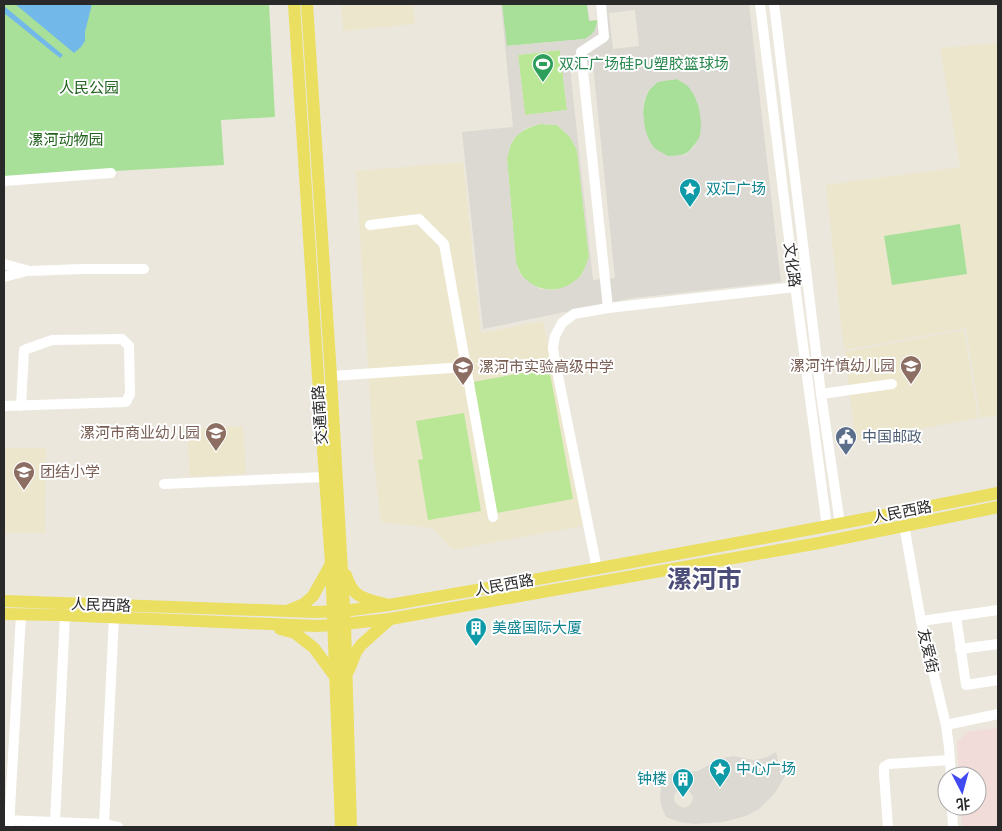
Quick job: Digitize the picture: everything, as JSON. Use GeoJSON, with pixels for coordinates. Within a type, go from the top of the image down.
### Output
{"type":"FeatureCollection","features":[{"type":"Feature","properties":{"kind":"main road","name":"交通南路"},"geometry":{"type":"LineString","coordinates":[[294,4],[325,477],[336,563]]}},
{"type":"Feature","properties":{"kind":"main road","name":"交通南路"},"geometry":{"type":"LineString","coordinates":[[307,4],[331,376],[341,677],[351,827]]}},
{"type":"Feature","properties":{"kind":"main road","name":"人民西路"},"geometry":{"type":"LineString","coordinates":[[4,614],[316,626],[389,605],[827,527],[839,518],[998,493]]}},
{"type":"Feature","properties":{"kind":"main road","name":"人民西路"},"geometry":{"type":"LineString","coordinates":[[4,601],[287,611],[339,618],[390,619],[819,543],[998,507]]}},
{"type":"Feature","properties":{"kind":"main road"},"geometry":{"type":"LineString","coordinates":[[287,611],[304,604],[313,596],[336,563],[353,592],[364,599],[389,605]]}},
{"type":"Feature","properties":{"kind":"main road"},"geometry":{"type":"LineString","coordinates":[[256,623],[295,633],[314,648],[341,677],[361,645],[390,619]]}},
{"type":"Feature","properties":{"kind":"main road","name":"交通南路"},"geometry":{"type":"LineString","coordinates":[[341,677],[341,827]]}},
{"type":"Feature","properties":{"kind":"street"},"geometry":{"type":"LineString","coordinates":[[601,4],[604,37],[581,52],[608,308]]}},
{"type":"Feature","properties":{"kind":"street","name":"文化路"},"geometry":{"type":"LineString","coordinates":[[760,4],[827,527]]}},
{"type":"Feature","properties":{"kind":"street","name":"文化路"},"geometry":{"type":"LineString","coordinates":[[774,4],[821,394],[839,518]]}},
{"type":"Feature","properties":{"kind":"street"},"geometry":{"type":"LineString","coordinates":[[4,181],[110,174]]}},
{"type":"Feature","properties":{"kind":"street"},"geometry":{"type":"LineString","coordinates":[[370,225],[419,219],[444,244],[493,517]]}},
{"type":"Feature","properties":{"kind":"street"},"geometry":{"type":"LineString","coordinates":[[4,264],[30,270]]}},
{"type":"Feature","properties":{"kind":"street"},"geometry":{"type":"LineString","coordinates":[[4,277],[30,270],[144,269]]}},
{"type":"Feature","properties":{"kind":"street"},"geometry":{"type":"LineString","coordinates":[[597,569],[553,348],[554,336],[562,323],[574,314],[608,308],[795,287]]}},
{"type":"Feature","properties":{"kind":"street"},"geometry":{"type":"LineString","coordinates":[[4,406],[21,406],[126,402],[130,394],[129,346],[122,338],[52,340],[24,350],[21,406]]}},
{"type":"Feature","properties":{"kind":"street"},"geometry":{"type":"LineString","coordinates":[[331,376],[466,367]]}},
{"type":"Feature","properties":{"kind":"street"},"geometry":{"type":"LineString","coordinates":[[821,394],[892,384]]}},
{"type":"Feature","properties":{"kind":"street"},"geometry":{"type":"LineString","coordinates":[[164,484],[325,477]]}},
{"type":"Feature","properties":{"kind":"street"},"geometry":{"type":"LineString","coordinates":[[825,513],[839,518]]}},
{"type":"Feature","properties":{"kind":"street","name":"友爱街"},"geometry":{"type":"LineString","coordinates":[[904,525],[922,621],[946,725],[950,766]]}},
{"type":"Feature","properties":{"kind":"street"},"geometry":{"type":"LineString","coordinates":[[922,621],[998,610]]}},
{"type":"Feature","properties":{"kind":"street"},"geometry":{"type":"LineString","coordinates":[[21,615],[7,822],[104,824],[118,827]]}},
{"type":"Feature","properties":{"kind":"street"},"geometry":{"type":"LineString","coordinates":[[55,822],[65,615]]}},
{"type":"Feature","properties":{"kind":"street"},"geometry":{"type":"LineString","coordinates":[[956,616],[966,684],[998,680]]}},
{"type":"Feature","properties":{"kind":"street"},"geometry":{"type":"LineString","coordinates":[[104,824],[114,617]]}},
{"type":"Feature","properties":{"kind":"street"},"geometry":{"type":"LineString","coordinates":[[960,649],[998,644]]}},
{"type":"Feature","properties":{"kind":"street"},"geometry":{"type":"LineString","coordinates":[[946,725],[998,714]]}},
{"type":"Feature","properties":{"kind":"street"},"geometry":{"type":"LineString","coordinates":[[888,827],[884,768],[889,764],[950,760]]}},
{"type":"Feature","properties":{"kind":"shaded area"},"geometry":{"type":"Polygon","coordinates":[[[341,4],[413,4],[415,24],[343,31],[341,4]]]}},
{"type":"Feature","properties":{"kind":"shaded area","name":"双汇广场"},"geometry":{"type":"Polygon","coordinates":[[[501,4],[507,46],[585,39],[594,32],[597,24],[596,4],[749,4],[781,282],[633,298],[483,329],[462,132],[513,127],[501,4]],[[635,10],[609,13],[613,49],[639,46],[635,10]],[[560,50],[518,55],[525,115],[567,110],[560,50]],[[593,65],[570,68],[593,280],[615,278],[593,65]],[[677,79],[658,82],[649,90],[644,100],[645,129],[649,140],[654,148],[668,156],[685,155],[693,148],[700,136],[699,107],[688,86],[677,79]],[[540,124],[526,128],[514,138],[507,159],[516,263],[520,274],[529,282],[540,289],[556,290],[569,285],[581,276],[589,256],[577,150],[570,137],[557,125],[540,124]]]}},
{"type":"Feature","properties":{"kind":"shaded area"},"geometry":{"type":"Polygon","coordinates":[[[998,43],[998,415],[980,418],[966,328],[844,350],[826,185],[960,167],[940,48],[998,43]]]}},
{"type":"Feature","properties":{"kind":"shaded area","name":"漯河市实验高级中学"},"geometry":{"type":"Polygon","coordinates":[[[463,162],[481,333],[543,321],[583,526],[453,550],[432,528],[381,522],[374,462],[356,171],[463,162]]]}},
{"type":"Feature","properties":{"kind":"shaded area","name":"漯河许慎幼儿园"},"geometry":{"type":"Polygon","coordinates":[[[964,330],[978,418],[855,441],[845,352],[964,330]]]}},
{"type":"Feature","properties":{"kind":"shaded area","name":"漯河市商业幼儿园"},"geometry":{"type":"Polygon","coordinates":[[[243,426],[246,474],[190,477],[187,429],[243,426]]]}},
{"type":"Feature","properties":{"kind":"shaded area","name":"团结小学"},"geometry":{"type":"Polygon","coordinates":[[[4,448],[46,448],[45,533],[4,533],[4,448]]]}},
{"type":"Feature","properties":{"kind":"shaded area"},"geometry":{"type":"Polygon","coordinates":[[[998,728],[998,827],[962,827],[961,816],[987,816],[987,766],[958,766],[957,742],[967,732],[998,728]]]}},
{"type":"Feature","properties":{"kind":"shaded area","name":"中心广场"},"geometry":{"type":"Polygon","coordinates":[[[776,752],[781,773],[787,772],[775,793],[759,809],[746,816],[723,822],[694,824],[666,817],[660,799],[664,776],[679,771],[698,771],[719,759],[733,756],[754,760],[765,758],[776,752]],[[683,789],[675,793],[674,799],[679,806],[685,808],[692,802],[693,796],[689,791],[683,789]]]}},
{"type":"Feature","properties":{"kind":"green space","name":"人民公园"},"geometry":{"type":"Polygon","coordinates":[[[4,4],[269,4],[275,117],[221,120],[224,165],[4,177],[4,4]]]}},
{"type":"Feature","properties":{"kind":"green space"},"geometry":{"type":"Polygon","coordinates":[[[502,4],[587,4],[589,21],[597,20],[596,26],[592,34],[585,39],[506,46],[502,4]]]}},
{"type":"Feature","properties":{"kind":"green space","name":"双汇广场硅PU塑胶篮球场"},"geometry":{"type":"Polygon","coordinates":[[[560,50],[567,110],[525,115],[518,55],[560,50]]]}},
{"type":"Feature","properties":{"kind":"green space"},"geometry":{"type":"Polygon","coordinates":[[[677,79],[691,89],[697,101],[702,123],[700,136],[688,152],[678,156],[667,156],[658,152],[651,144],[646,133],[643,110],[650,89],[660,81],[677,79]]]}},
{"type":"Feature","properties":{"kind":"green space"},"geometry":{"type":"Polygon","coordinates":[[[540,124],[557,125],[570,137],[577,150],[589,257],[586,266],[575,282],[560,289],[551,290],[527,281],[516,263],[507,159],[511,145],[517,136],[521,132],[540,124]]]}},
{"type":"Feature","properties":{"kind":"green space"},"geometry":{"type":"Polygon","coordinates":[[[960,224],[967,274],[892,285],[884,236],[960,224]]]}},
{"type":"Feature","properties":{"kind":"green space"},"geometry":{"type":"Polygon","coordinates":[[[549,368],[573,499],[497,513],[473,382],[549,368]]]}},
{"type":"Feature","properties":{"kind":"green space"},"geometry":{"type":"Polygon","coordinates":[[[464,413],[481,511],[428,520],[418,460],[423,459],[416,421],[464,413]]]}},
{"type":"Feature","properties":{"kind":"water"},"geometry":{"type":"Polygon","coordinates":[[[15,4],[92,4],[85,32],[85,41],[74,53],[15,4]]]}},
{"type":"Feature","properties":{"kind":"water"},"geometry":{"type":"Polygon","coordinates":[[[4,6],[63,55],[60,58],[4,13],[4,6]]]}},
{"type":"Feature","properties":{"kind":"place","name":"双汇广场硅PU塑胶篮球场"},"geometry":{"type":"Point","coordinates":[543,83]}},
{"type":"Feature","properties":{"kind":"place","name":"双汇广场"},"geometry":{"type":"Point","coordinates":[690,208]}},
{"type":"Feature","properties":{"kind":"place","name":"漯河许慎幼儿园"},"geometry":{"type":"Point","coordinates":[911,385]}},
{"type":"Feature","properties":{"kind":"place","name":"漯河市实验高级中学"},"geometry":{"type":"Point","coordinates":[463,386]}},
{"type":"Feature","properties":{"kind":"place","name":"漯河市商业幼儿园"},"geometry":{"type":"Point","coordinates":[216,452]}},
{"type":"Feature","properties":{"kind":"place","name":"中国邮政"},"geometry":{"type":"Point","coordinates":[846,456]}},
{"type":"Feature","properties":{"kind":"place","name":"团结小学"},"geometry":{"type":"Point","coordinates":[24,491]}},
{"type":"Feature","properties":{"kind":"place","name":"美盛国际大厦"},"geometry":{"type":"Point","coordinates":[476,647]}},
{"type":"Feature","properties":{"kind":"place","name":"中心广场"},"geometry":{"type":"Point","coordinates":[720,788]}},
{"type":"Feature","properties":{"kind":"place","name":"钟楼"},"geometry":{"type":"Point","coordinates":[683,798]}},
{"type":"Feature","properties":{"kind":"district","name":"漯河市"},"geometry":{"type":"Point","coordinates":[704,579]}},
{"type":"Feature","properties":{"kind":"park label","name":"漯河动物园"},"geometry":{"type":"Point","coordinates":[66,140]}}]}
